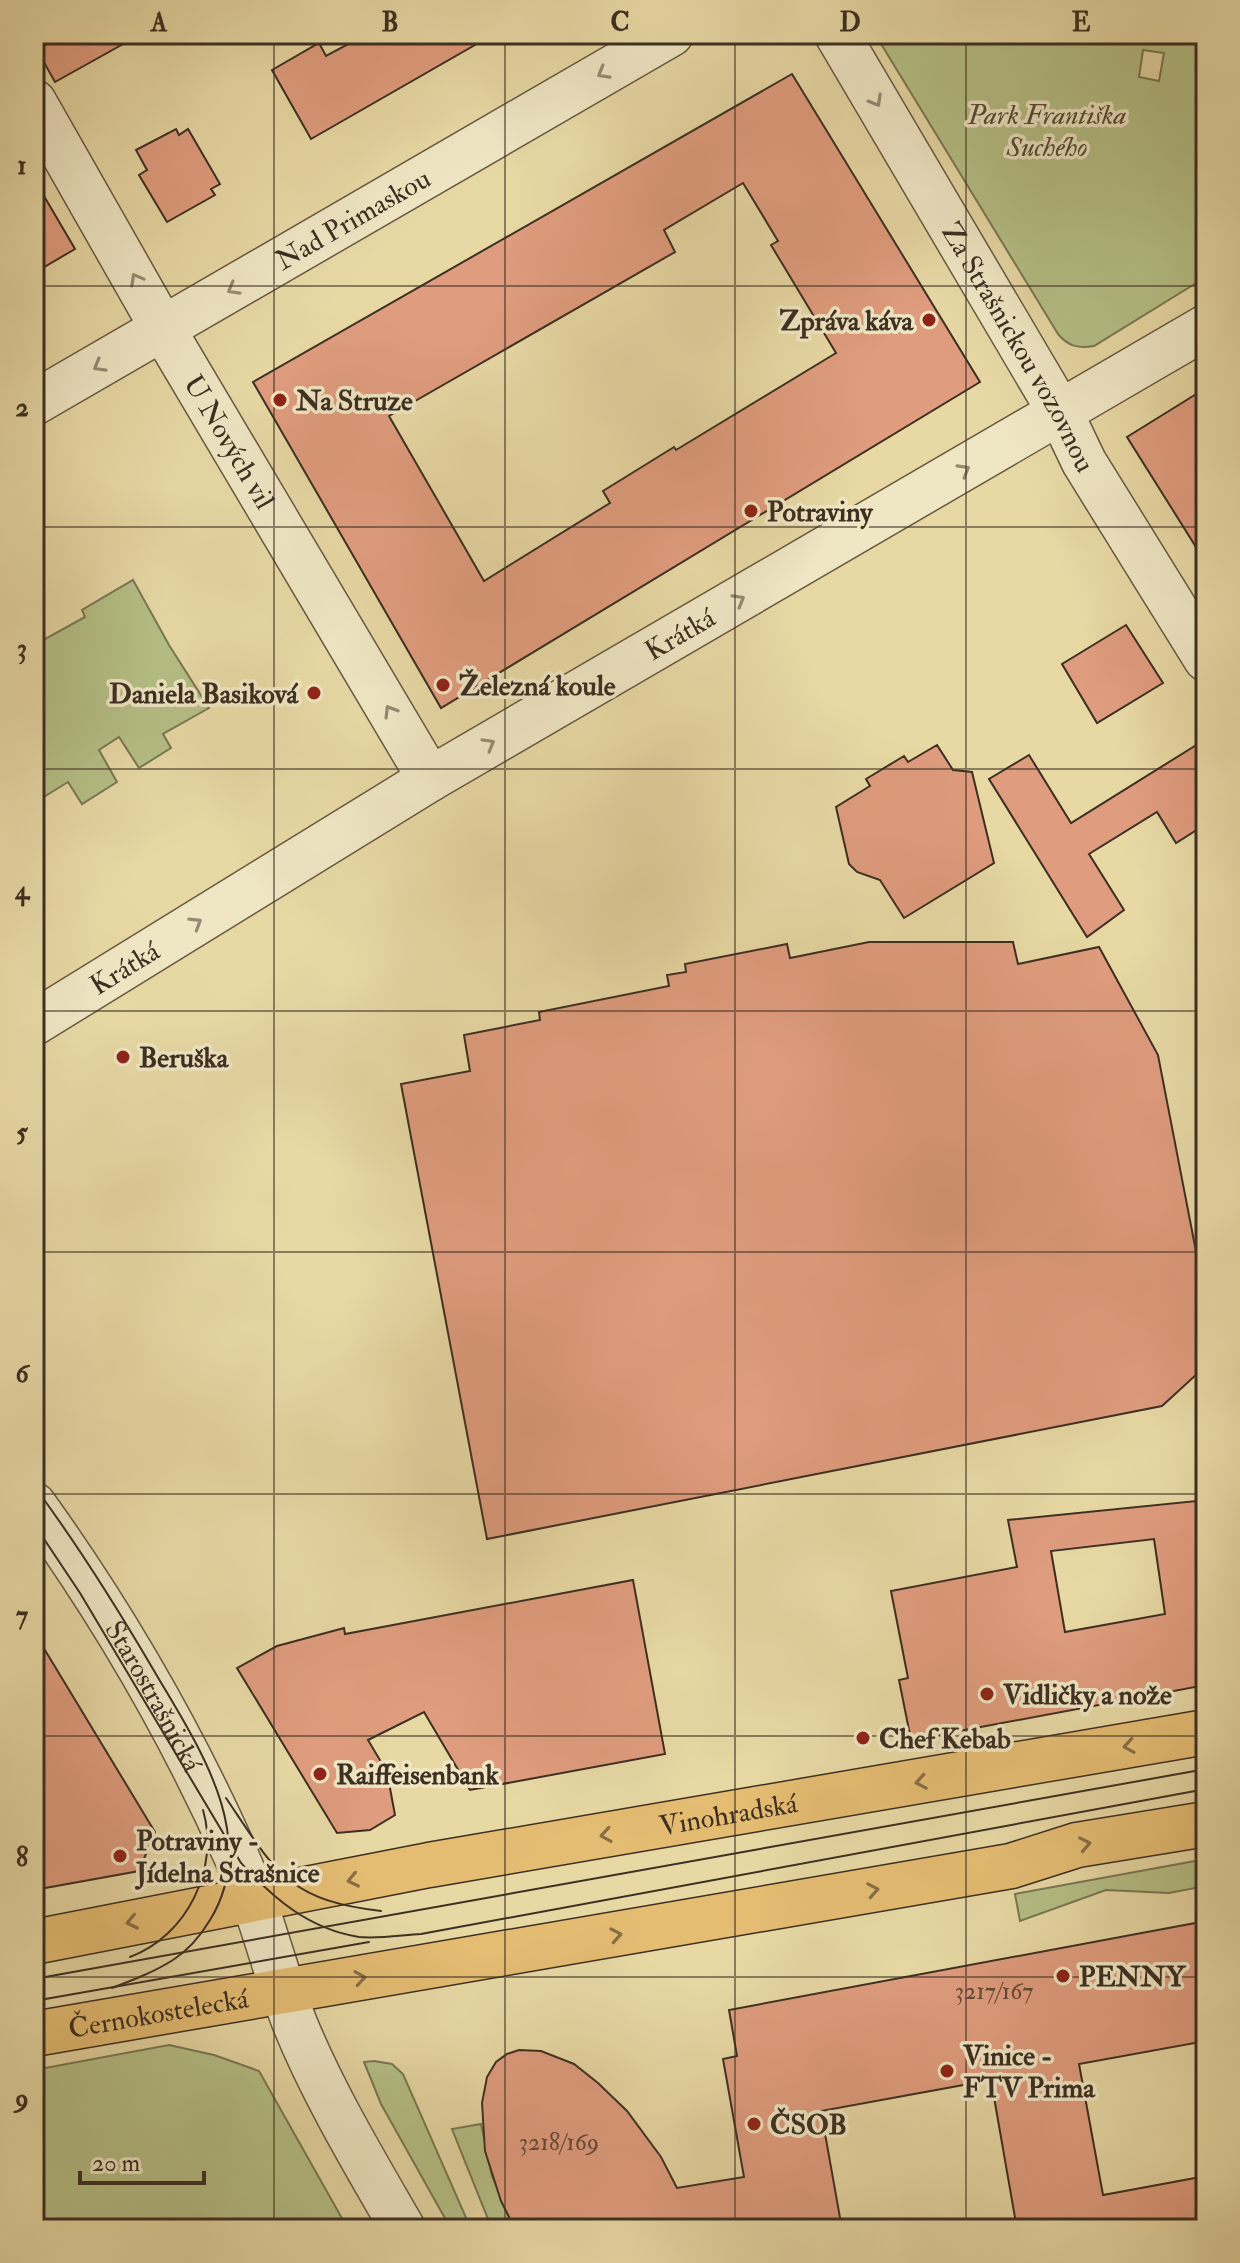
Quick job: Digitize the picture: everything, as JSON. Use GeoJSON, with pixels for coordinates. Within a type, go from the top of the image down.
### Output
{"type":"FeatureCollection","features":[{"type":"Feature","properties":{"kind":"main road","name":"Vinohradská"},"geometry":{"type":"LineString","coordinates":[[251,1898],[1206,1732]]}},
{"type":"Feature","properties":{"kind":"main road"},"geometry":{"type":"LineString","coordinates":[[283,1990],[1011,1866],[1077,1845],[1206,1824]]}},
{"type":"Feature","properties":{"kind":"main road"},"geometry":{"type":"LineString","coordinates":[[34,1942],[251,1898]]}},
{"type":"Feature","properties":{"kind":"main road","name":"Černokostelecká"},"geometry":{"type":"LineString","coordinates":[[54,2031],[283,1990]]}},
{"type":"Feature","properties":{"kind":"street","name":"Nad Primaskou"},"geometry":{"type":"LineString","coordinates":[[34,403],[671,34]]}},
{"type":"Feature","properties":{"kind":"street","name":"Za Strašnickou vozovnou"},"geometry":{"type":"LineString","coordinates":[[837,34],[1061,414],[1084,462],[1206,659]]}},
{"type":"Feature","properties":{"kind":"street","name":"U Nových vil"},"geometry":{"type":"LineString","coordinates":[[34,102],[163,329],[430,779]]}},
{"type":"Feature","properties":{"kind":"street","name":"Krátká"},"geometry":{"type":"LineString","coordinates":[[34,1023],[430,779],[1206,327]]}},
{"type":"Feature","properties":{"kind":"street","name":"Starostrašnická"},"geometry":{"type":"LineString","coordinates":[[34,1505],[91,1586],[158,1701],[237,1857],[310,2058],[403,2229]]}},
{"type":"Feature","properties":{"kind":"green space","name":"Park Františka Suchého"},"geometry":{"type":"Polygon","coordinates":[[[875,34],[1206,34],[1206,277],[1094,346],[1074,346],[1058,334],[875,34]],[[1143,50],[1139,77],[1159,81],[1164,53],[1143,50]]]}},
{"type":"Feature","properties":{"kind":"green space"},"geometry":{"type":"Polygon","coordinates":[[[133,580],[209,708],[163,734],[171,748],[139,768],[119,737],[99,750],[117,782],[82,804],[68,782],[34,803],[34,645],[85,617],[82,610],[133,580]]]}},
{"type":"Feature","properties":{"kind":"green space"},"geometry":{"type":"Polygon","coordinates":[[[1206,1859],[1206,1886],[1169,1893],[1106,1890],[1020,1921],[1015,1894],[1206,1859]]]}},
{"type":"Feature","properties":{"kind":"green space"},"geometry":{"type":"Polygon","coordinates":[[[169,2045],[214,2055],[259,2071],[348,2229],[34,2229],[34,2070],[169,2045]]]}},
{"type":"Feature","properties":{"kind":"green space"},"geometry":{"type":"Polygon","coordinates":[[[364,2062],[392,2064],[403,2074],[471,2229],[451,2229],[381,2104],[364,2062]]]}},
{"type":"Feature","properties":{"kind":"green space"},"geometry":{"type":"Polygon","coordinates":[[[481,2124],[492,2176],[515,2229],[492,2229],[452,2129],[481,2124]]]}},
{"type":"Feature","properties":{"kind":"building"},"geometry":{"type":"Polygon","coordinates":[[[65,34],[141,34],[55,82],[37,50],[65,34]]]}},
{"type":"Feature","properties":{"kind":"building"},"geometry":{"type":"Polygon","coordinates":[[[367,34],[494,34],[311,139],[272,70],[319,43],[326,56],[367,34]]]}},
{"type":"Feature","properties":{"kind":"building"},"geometry":{"type":"Polygon","coordinates":[[[792,74],[980,382],[441,708],[253,382],[792,74]],[[743,183],[664,230],[675,252],[389,416],[484,581],[610,503],[603,491],[836,353],[771,245],[778,241],[743,183]]]}},
{"type":"Feature","properties":{"kind":"building"},"geometry":{"type":"Polygon","coordinates":[[[176,129],[179,135],[188,129],[220,184],[211,189],[215,195],[167,222],[139,175],[147,170],[136,150],[176,129]]]}},
{"type":"Feature","properties":{"kind":"building"},"geometry":{"type":"Polygon","coordinates":[[[34,179],[75,249],[34,273],[34,179]]]}},
{"type":"Feature","properties":{"kind":"building"},"geometry":{"type":"Polygon","coordinates":[[[1206,388],[1206,563],[1127,437],[1206,388]]]}},
{"type":"Feature","properties":{"kind":"building"},"geometry":{"type":"Polygon","coordinates":[[[1126,625],[1163,683],[1097,723],[1062,664],[1126,625]]]}},
{"type":"Feature","properties":{"kind":"building"},"geometry":{"type":"Polygon","coordinates":[[[1206,739],[1206,824],[1176,843],[1157,812],[1089,854],[1124,910],[1087,937],[989,779],[1029,755],[1071,823],[1206,739]]]}},
{"type":"Feature","properties":{"kind":"building"},"geometry":{"type":"Polygon","coordinates":[[[937,745],[953,770],[972,772],[994,863],[904,918],[880,880],[857,872],[849,864],[836,807],[870,786],[866,779],[904,756],[908,762],[937,745]]]}},
{"type":"Feature","properties":{"kind":"building"},"geometry":{"type":"Polygon","coordinates":[[[869,942],[1013,942],[1018,964],[1099,947],[1158,1055],[1206,1303],[1206,1354],[1197,1374],[1162,1406],[487,1539],[401,1084],[470,1071],[464,1035],[540,1020],[539,1012],[669,986],[667,975],[686,972],[685,964],[787,944],[790,958],[869,942]]]}},
{"type":"Feature","properties":{"kind":"building"},"geometry":{"type":"Polygon","coordinates":[[[1206,1500],[1206,1685],[911,1740],[899,1680],[908,1678],[891,1591],[1017,1567],[1008,1520],[1206,1500]],[[1154,1539],[1051,1551],[1065,1632],[1165,1614],[1154,1539]]]}},
{"type":"Feature","properties":{"kind":"building"},"geometry":{"type":"Polygon","coordinates":[[[633,1580],[665,1754],[470,1790],[424,1712],[368,1740],[387,1772],[395,1815],[370,1830],[337,1833],[237,1668],[277,1646],[344,1628],[345,1634],[633,1580]]]}},
{"type":"Feature","properties":{"kind":"building"},"geometry":{"type":"Polygon","coordinates":[[[34,1632],[155,1832],[139,1871],[34,1890],[34,1632]]]}},
{"type":"Feature","properties":{"kind":"building"},"geometry":{"type":"Polygon","coordinates":[[[1206,1921],[1206,2041],[1079,2064],[1103,2195],[1206,2176],[1206,2229],[1017,2229],[991,2080],[821,2111],[842,2229],[515,2229],[501,2201],[485,2151],[482,2103],[487,2077],[496,2062],[507,2054],[519,2050],[541,2051],[574,2064],[627,2111],[661,2157],[677,2188],[744,2177],[723,2059],[737,2056],[729,2010],[1206,1921]]]}},
{"type":"Feature","properties":{"kind":"tram line"},"geometry":{"type":"LineString","coordinates":[[34,1486],[96,1576],[187,1728],[204,1759],[226,1823],[229,1856],[224,1888],[206,1926],[173,1960],[112,1988]]}},
{"type":"Feature","properties":{"kind":"tram line"},"geometry":{"type":"LineString","coordinates":[[34,1524],[80,1593],[241,1863],[266,1889],[308,1920],[341,1933],[359,1937],[421,1934],[1206,1789]]}},
{"type":"Feature","properties":{"kind":"tram line"},"geometry":{"type":"LineString","coordinates":[[34,1979],[1206,1769]]}},
{"type":"Feature","properties":{"kind":"tram line"},"geometry":{"type":"LineString","coordinates":[[226,1798],[258,1845],[287,1878],[324,1899],[381,1911]]}},
{"type":"Feature","properties":{"kind":"tram line"},"geometry":{"type":"LineString","coordinates":[[130,1957],[168,1933],[183,1917],[194,1897],[207,1854],[203,1810]]}},
{"type":"Feature","properties":{"kind":"tram line"},"geometry":{"type":"LineString","coordinates":[[34,2001],[369,1942]]}},
{"type":"Feature","properties":{"kind":"place","name":"Zpráva káva"},"geometry":{"type":"Point","coordinates":[929,320]}},
{"type":"Feature","properties":{"kind":"place","name":"Na Struze"},"geometry":{"type":"Point","coordinates":[280,400]}},
{"type":"Feature","properties":{"kind":"place","name":"Potraviny"},"geometry":{"type":"Point","coordinates":[751,511]}},
{"type":"Feature","properties":{"kind":"place","name":"Železná koule"},"geometry":{"type":"Point","coordinates":[443,685]}},
{"type":"Feature","properties":{"kind":"place","name":"Daniela Basiková"},"geometry":{"type":"Point","coordinates":[314,693]}},
{"type":"Feature","properties":{"kind":"place","name":"Beruška"},"geometry":{"type":"Point","coordinates":[123,1057]}},
{"type":"Feature","properties":{"kind":"place","name":"Vidličky a nože"},"geometry":{"type":"Point","coordinates":[987,1694]}},
{"type":"Feature","properties":{"kind":"place","name":"Chef Kebab"},"geometry":{"type":"Point","coordinates":[863,1738]}},
{"type":"Feature","properties":{"kind":"place","name":"Raiffeisenbank"},"geometry":{"type":"Point","coordinates":[320,1774]}},
{"type":"Feature","properties":{"kind":"place","name":"Potraviny - Jídelna Strašnice"},"geometry":{"type":"Point","coordinates":[120,1856]}},
{"type":"Feature","properties":{"kind":"place","name":"PENNY"},"geometry":{"type":"Point","coordinates":[1063,1976]}},
{"type":"Feature","properties":{"kind":"place","name":"Vinice - FTV Prima"},"geometry":{"type":"Point","coordinates":[947,2071]}},
{"type":"Feature","properties":{"kind":"place","name":"ČSOB"},"geometry":{"type":"Point","coordinates":[754,2124]}}]}
